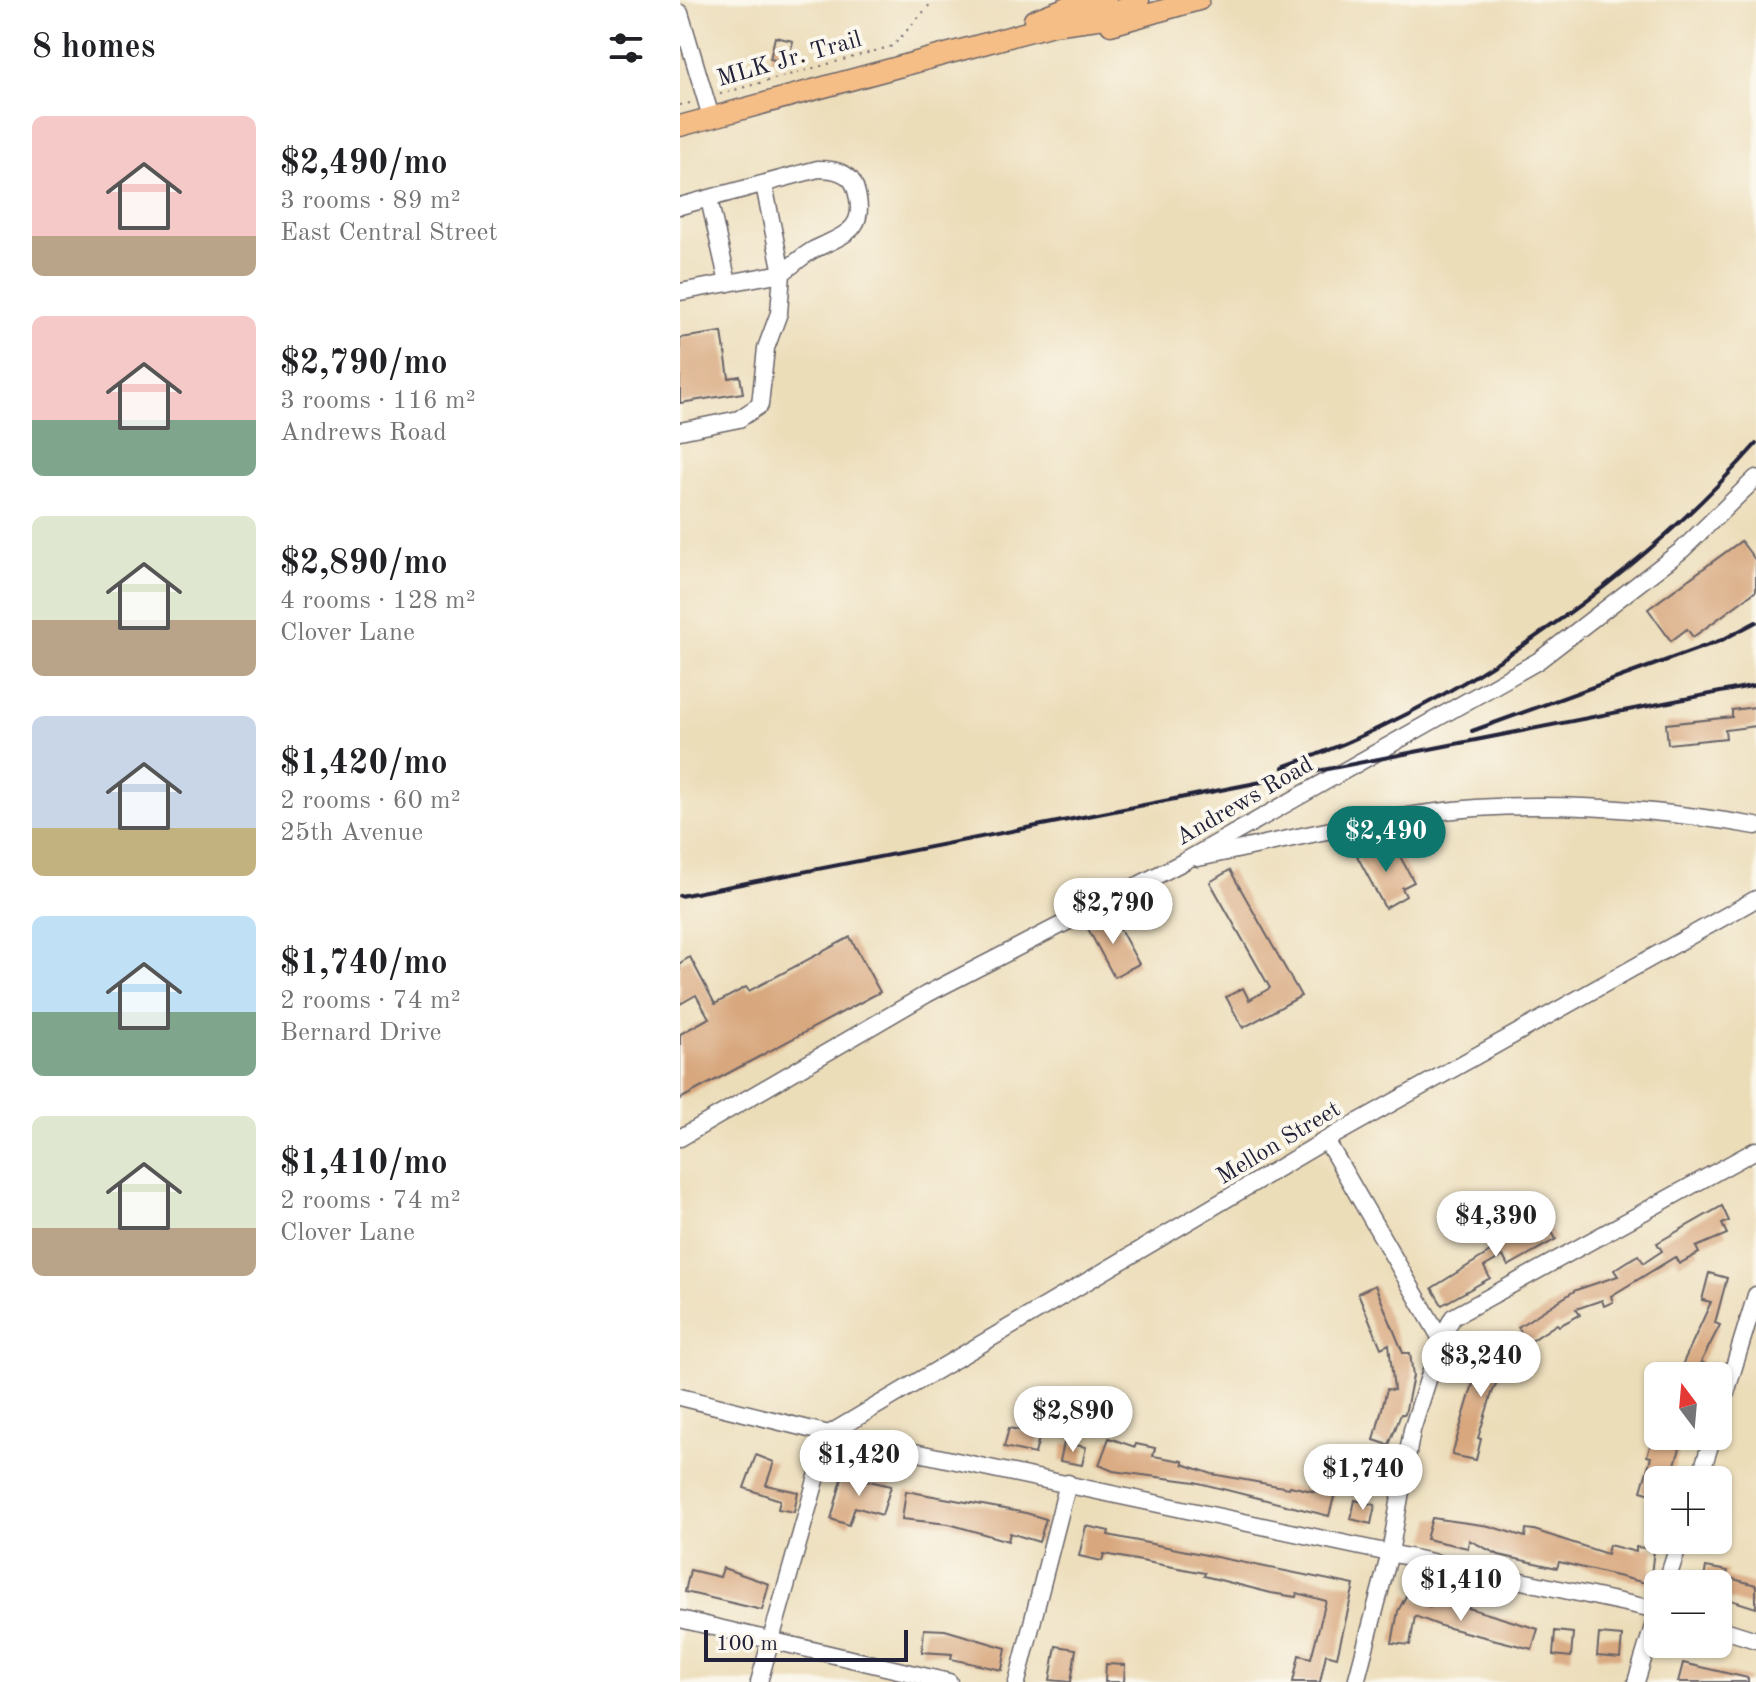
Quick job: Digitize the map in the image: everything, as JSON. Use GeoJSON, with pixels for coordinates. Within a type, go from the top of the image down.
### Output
{"type":"FeatureCollection","features":[{"type":"Feature","properties":{"kind":"main road"},"geometry":{"type":"LineString","coordinates":[[1001,40],[1039,17],[1086,0]]}},
{"type":"Feature","properties":{"kind":"main road"},"geometry":{"type":"LineString","coordinates":[[1053,25],[1106,0]]}},
{"type":"Feature","properties":{"kind":"main road"},"geometry":{"type":"LineString","coordinates":[[680,126],[708,108],[1001,40],[1053,25],[1105,18],[1139,0]]}},
{"type":"Feature","properties":{"kind":"main road"},"geometry":{"type":"LineString","coordinates":[[1025,33],[1076,35],[1199,0]]}},
{"type":"Feature","properties":{"kind":"street"},"geometry":{"type":"LineString","coordinates":[[680,13],[708,108]]}},
{"type":"Feature","properties":{"kind":"street"},"geometry":{"type":"LineString","coordinates":[[680,206],[818,169],[835,169],[853,181],[859,201],[857,224],[845,236],[811,252],[782,273],[680,292]]}},
{"type":"Feature","properties":{"kind":"street"},"geometry":{"type":"LineString","coordinates":[[680,431],[739,419],[760,405],[766,348],[779,313],[782,273],[764,185]]}},
{"type":"Feature","properties":{"kind":"street"},"geometry":{"type":"LineString","coordinates":[[709,199],[728,283]]}},
{"type":"Feature","properties":{"kind":"street","name":"Andrews Road"},"geometry":{"type":"LineString","coordinates":[[680,1138],[927,994],[1185,861],[1538,661],[1682,550],[1755,480]]}},
{"type":"Feature","properties":{"kind":"street"},"geometry":{"type":"LineString","coordinates":[[1185,861],[1376,823],[1474,808],[1581,805],[1665,811],[1756,826]]}},
{"type":"Feature","properties":{"kind":"street","name":"Mellon Street"},"geometry":{"type":"LineString","coordinates":[[829,1434],[1326,1140],[1756,899]]}},
{"type":"Feature","properties":{"kind":"street"},"geometry":{"type":"LineString","coordinates":[[1326,1140],[1441,1339]]}},
{"type":"Feature","properties":{"kind":"street"},"geometry":{"type":"LineString","coordinates":[[1356,1682],[1390,1553],[1412,1430],[1441,1339],[1453,1317],[1756,1150]]}},
{"type":"Feature","properties":{"kind":"street"},"geometry":{"type":"LineString","coordinates":[[1732,1373],[1756,1295]]}},
{"type":"Feature","properties":{"kind":"street"},"geometry":{"type":"LineString","coordinates":[[680,1397],[829,1434],[1644,1607]]}},
{"type":"Feature","properties":{"kind":"street"},"geometry":{"type":"LineString","coordinates":[[759,1682],[829,1434]]}},
{"type":"Feature","properties":{"kind":"street"},"geometry":{"type":"LineString","coordinates":[[1017,1682],[1068,1483]]}},
{"type":"Feature","properties":{"kind":"street"},"geometry":{"type":"LineString","coordinates":[[680,1619],[949,1682]]}},
{"type":"Feature","properties":{"kind":"street"},"geometry":{"type":"LineString","coordinates":[[1732,1632],[1756,1640]]}},
{"type":"Feature","properties":{"kind":"street"},"geometry":{"type":"LineString","coordinates":[[1636,1682],[1644,1656]]}},
{"type":"Feature","properties":{"kind":"path","name":"MLK Jr. Trail"},"geometry":{"type":"LineString","coordinates":[[680,105],[708,108],[893,46],[934,0]]}},
{"type":"Feature","properties":{"kind":"building"},"geometry":{"type":"Polygon","coordinates":[[[775,37],[793,41],[788,63],[770,59],[775,37]]]}},
{"type":"Feature","properties":{"kind":"building"},"geometry":{"type":"Polygon","coordinates":[[[722,332],[729,378],[740,376],[743,393],[680,403],[680,338],[722,332]]]}},
{"type":"Feature","properties":{"kind":"building"},"geometry":{"type":"Polygon","coordinates":[[[1741,541],[1756,561],[1756,591],[1693,637],[1687,629],[1671,641],[1648,609],[1741,541]]]}},
{"type":"Feature","properties":{"kind":"building"},"geometry":{"type":"Polygon","coordinates":[[[1756,707],[1756,726],[1725,730],[1726,738],[1668,744],[1666,724],[1732,717],[1732,710],[1756,707]]]}},
{"type":"Feature","properties":{"kind":"building"},"geometry":{"type":"Polygon","coordinates":[[[1377,845],[1383,856],[1396,849],[1414,882],[1402,888],[1406,896],[1385,908],[1357,856],[1377,845]]]}},
{"type":"Feature","properties":{"kind":"building"},"geometry":{"type":"Polygon","coordinates":[[[1230,870],[1301,996],[1243,1028],[1226,997],[1243,988],[1249,1000],[1270,988],[1210,882],[1230,870]]]}},
{"type":"Feature","properties":{"kind":"building"},"geometry":{"type":"Polygon","coordinates":[[[1112,914],[1139,964],[1114,977],[1087,927],[1112,914]]]}},
{"type":"Feature","properties":{"kind":"building"},"geometry":{"type":"Polygon","coordinates":[[[850,937],[880,992],[680,1099],[680,1034],[709,1018],[696,995],[680,1004],[680,963],[690,957],[715,1004],[746,987],[749,991],[850,937]]]}},
{"type":"Feature","properties":{"kind":"building"},"geometry":{"type":"Polygon","coordinates":[[[1722,1206],[1729,1221],[1722,1224],[1727,1234],[1696,1247],[1699,1253],[1679,1264],[1675,1257],[1611,1296],[1613,1302],[1604,1306],[1602,1300],[1576,1309],[1580,1315],[1559,1326],[1557,1324],[1528,1343],[1518,1327],[1576,1290],[1618,1276],[1614,1270],[1638,1255],[1644,1263],[1662,1251],[1657,1243],[1722,1206]]]}},
{"type":"Feature","properties":{"kind":"building"},"geometry":{"type":"Polygon","coordinates":[[[1544,1218],[1556,1239],[1508,1266],[1503,1256],[1484,1267],[1490,1278],[1442,1305],[1432,1288],[1498,1247],[1492,1237],[1506,1229],[1511,1238],[1544,1218]]]}},
{"type":"Feature","properties":{"kind":"building"},"geometry":{"type":"Polygon","coordinates":[[[1709,1273],[1727,1278],[1715,1323],[1720,1325],[1701,1362],[1683,1362],[1711,1302],[1702,1300],[1709,1273]]]}},
{"type":"Feature","properties":{"kind":"building"},"geometry":{"type":"Polygon","coordinates":[[[1375,1285],[1403,1353],[1410,1353],[1413,1376],[1405,1414],[1401,1414],[1389,1445],[1374,1440],[1387,1389],[1394,1390],[1389,1344],[1381,1348],[1358,1293],[1375,1285]]]}},
{"type":"Feature","properties":{"kind":"building"},"geometry":{"type":"Polygon","coordinates":[[[1502,1339],[1518,1355],[1502,1370],[1492,1393],[1478,1438],[1481,1439],[1476,1460],[1452,1455],[1480,1360],[1502,1339]]]}},
{"type":"Feature","properties":{"kind":"building"},"geometry":{"type":"Polygon","coordinates":[[[1009,1428],[1040,1434],[1035,1454],[1004,1447],[1009,1428]]]}},
{"type":"Feature","properties":{"kind":"building"},"geometry":{"type":"Polygon","coordinates":[[[1109,1438],[1135,1447],[1136,1444],[1155,1448],[1153,1456],[1183,1461],[1183,1464],[1212,1474],[1316,1492],[1318,1484],[1336,1489],[1329,1516],[1195,1482],[1113,1471],[1099,1465],[1109,1438]]]}},
{"type":"Feature","properties":{"kind":"building"},"geometry":{"type":"Polygon","coordinates":[[[1064,1443],[1086,1447],[1082,1465],[1060,1461],[1064,1443]]]}},
{"type":"Feature","properties":{"kind":"building"},"geometry":{"type":"Polygon","coordinates":[[[1649,1450],[1680,1450],[1674,1466],[1648,1466],[1651,1457],[1647,1456],[1649,1450]]]}},
{"type":"Feature","properties":{"kind":"building"},"geometry":{"type":"Polygon","coordinates":[[[756,1455],[774,1462],[766,1485],[798,1492],[794,1512],[778,1509],[780,1500],[744,1488],[756,1455]]]}},
{"type":"Feature","properties":{"kind":"building"},"geometry":{"type":"Polygon","coordinates":[[[843,1475],[891,1486],[882,1515],[855,1507],[849,1525],[831,1519],[843,1475]]]}},
{"type":"Feature","properties":{"kind":"building"},"geometry":{"type":"Polygon","coordinates":[[[906,1491],[1046,1519],[1039,1542],[1010,1533],[1008,1541],[949,1524],[902,1519],[906,1491]]]}},
{"type":"Feature","properties":{"kind":"building"},"geometry":{"type":"Polygon","coordinates":[[[1355,1500],[1375,1505],[1371,1524],[1351,1519],[1355,1500]]]}},
{"type":"Feature","properties":{"kind":"building"},"geometry":{"type":"Polygon","coordinates":[[[1432,1518],[1489,1526],[1525,1537],[1526,1529],[1534,1530],[1607,1554],[1609,1545],[1636,1552],[1636,1547],[1644,1548],[1644,1554],[1653,1554],[1652,1570],[1644,1570],[1644,1583],[1559,1562],[1557,1568],[1499,1555],[1469,1540],[1468,1548],[1426,1539],[1432,1518]]]}},
{"type":"Feature","properties":{"kind":"building"},"geometry":{"type":"Polygon","coordinates":[[[1086,1526],[1109,1531],[1108,1535],[1354,1585],[1337,1657],[1326,1654],[1320,1682],[1293,1682],[1299,1655],[1311,1658],[1326,1601],[1297,1593],[1296,1597],[1271,1593],[1204,1576],[1205,1573],[1104,1554],[1102,1561],[1079,1556],[1086,1526]]]}},
{"type":"Feature","properties":{"kind":"building"},"geometry":{"type":"Polygon","coordinates":[[[723,1568],[769,1584],[762,1610],[685,1592],[690,1570],[720,1577],[723,1568]]]}},
{"type":"Feature","properties":{"kind":"building"},"geometry":{"type":"Polygon","coordinates":[[[1732,1579],[1756,1585],[1756,1608],[1732,1600],[1732,1579]]]}},
{"type":"Feature","properties":{"kind":"building"},"geometry":{"type":"Polygon","coordinates":[[[1407,1594],[1430,1607],[1433,1600],[1461,1611],[1462,1606],[1538,1629],[1532,1649],[1441,1626],[1415,1616],[1410,1645],[1392,1643],[1398,1611],[1407,1594]]]}},
{"type":"Feature","properties":{"kind":"building"},"geometry":{"type":"Polygon","coordinates":[[[924,1629],[945,1630],[1006,1648],[1002,1670],[951,1659],[952,1654],[922,1652],[924,1629]]]}},
{"type":"Feature","properties":{"kind":"building"},"geometry":{"type":"Polygon","coordinates":[[[1555,1631],[1573,1633],[1571,1657],[1553,1655],[1555,1631]]]}},
{"type":"Feature","properties":{"kind":"building"},"geometry":{"type":"Polygon","coordinates":[[[1599,1634],[1622,1636],[1620,1658],[1597,1656],[1599,1634]]]}},
{"type":"Feature","properties":{"kind":"building"},"geometry":{"type":"Polygon","coordinates":[[[1056,1646],[1076,1649],[1071,1682],[1050,1680],[1056,1646]]]}},
{"type":"Feature","properties":{"kind":"building"},"geometry":{"type":"Polygon","coordinates":[[[1683,1663],[1748,1678],[1748,1682],[1678,1682],[1683,1663]]]}},
{"type":"Feature","properties":{"kind":"building"},"geometry":{"type":"Polygon","coordinates":[[[1106,1664],[1125,1665],[1124,1682],[1105,1682],[1106,1664]]]}},
{"type":"Feature","properties":{"kind":"railway"},"geometry":{"type":"LineString","coordinates":[[1283,767],[1348,742],[1412,711],[1539,634],[1656,543],[1709,494],[1756,444]]}},
{"type":"Feature","properties":{"kind":"railway"},"geometry":{"type":"LineString","coordinates":[[1472,731],[1722,640],[1756,622]]}},
{"type":"Feature","properties":{"kind":"railway"},"geometry":{"type":"LineString","coordinates":[[680,896],[1756,685]]}}]}
